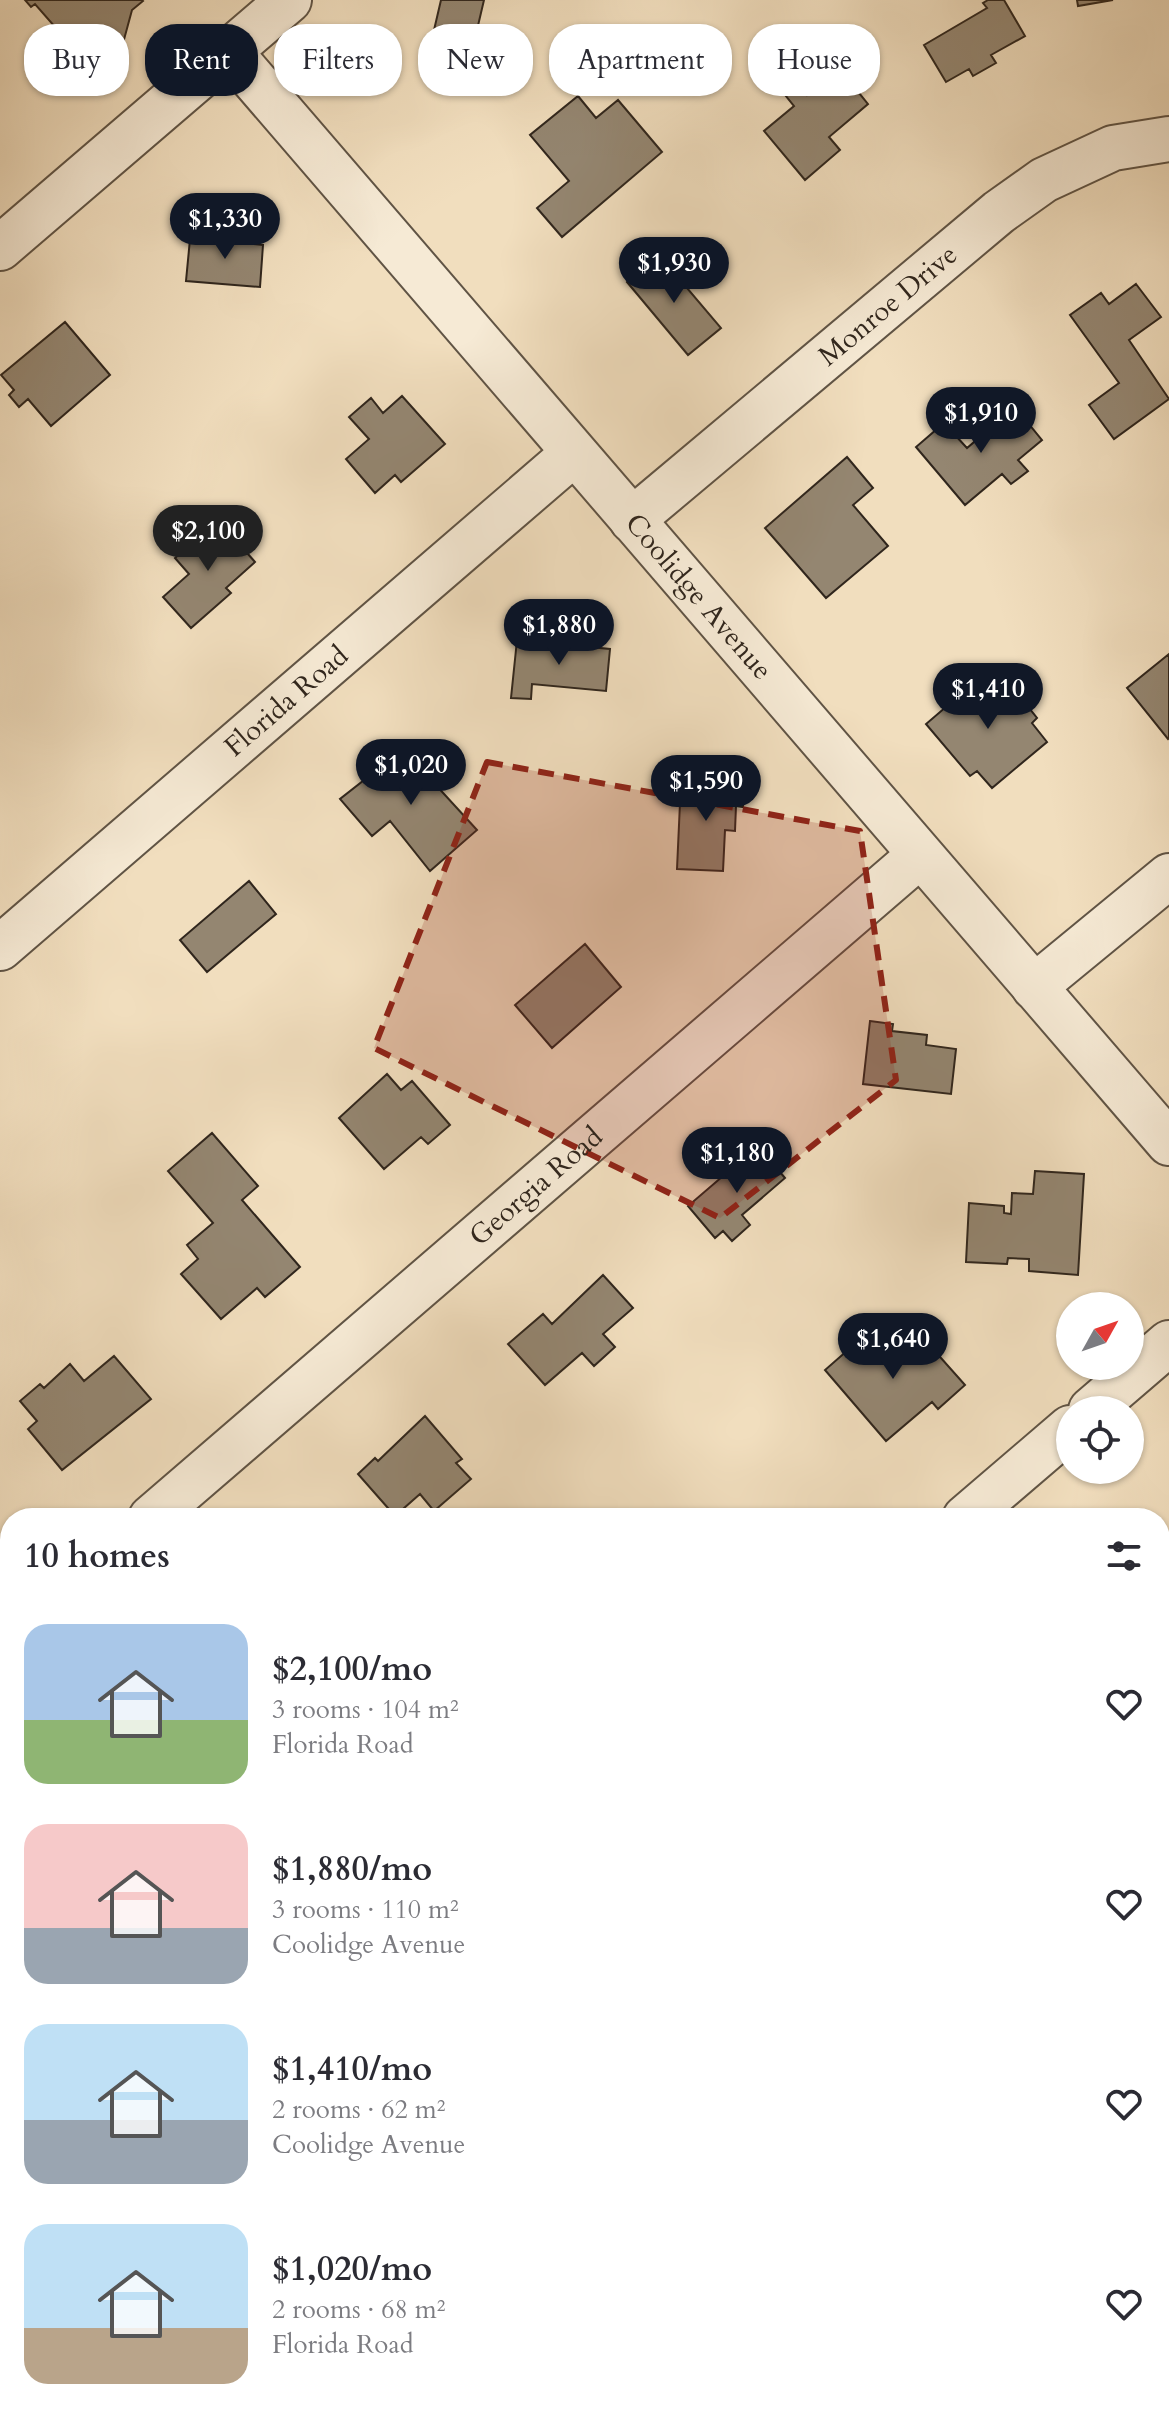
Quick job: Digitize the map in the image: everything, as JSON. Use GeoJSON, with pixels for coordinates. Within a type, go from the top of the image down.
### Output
{"type":"FeatureCollection","features":[{"type":"Feature","properties":{"kind":"street"},"geometry":{"type":"LineString","coordinates":[[258,26],[289,0]]}},
{"type":"Feature","properties":{"kind":"street","name":"Coolidge Avenue"},"geometry":{"type":"LineString","coordinates":[[258,85],[1169,1143]]}},
{"type":"Feature","properties":{"kind":"street"},"geometry":{"type":"LineString","coordinates":[[0,248],[177,96]]}},
{"type":"Feature","properties":{"kind":"street","name":"Monroe Drive"},"geometry":{"type":"LineString","coordinates":[[632,520],[999,212],[1044,180],[1113,148],[1169,139]]}},
{"type":"Feature","properties":{"kind":"street","name":"Florida Road"},"geometry":{"type":"LineString","coordinates":[[0,948],[573,454]]}},
{"type":"Feature","properties":{"kind":"street","name":"Georgia Road"},"geometry":{"type":"LineString","coordinates":[[163,1508],[919,856]]}},
{"type":"Feature","properties":{"kind":"street"},"geometry":{"type":"LineString","coordinates":[[1034,987],[1169,876]]}},
{"type":"Feature","properties":{"kind":"street"},"geometry":{"type":"LineString","coordinates":[[1107,1396],[1169,1343]]}},
{"type":"Feature","properties":{"kind":"street"},"geometry":{"type":"LineString","coordinates":[[977,1508],[1056,1440]]}},
{"type":"Feature","properties":{"kind":"highlighted area"},"geometry":{"type":"Polygon","coordinates":[[[487,762],[860,831],[896,1080],[720,1218],[374,1048],[487,762]]]}},
{"type":"Feature","properties":{"kind":"building"},"geometry":{"type":"Polygon","coordinates":[[[25,0],[143,1],[132,10],[128,24],[52,24],[35,4],[31,7],[25,0]]]}},
{"type":"Feature","properties":{"kind":"building"},"geometry":{"type":"Polygon","coordinates":[[[441,0],[484,0],[478,24],[435,24],[441,0]]]}},
{"type":"Feature","properties":{"kind":"building"},"geometry":{"type":"Polygon","coordinates":[[[1004,0],[1025,36],[991,55],[996,63],[973,76],[969,69],[946,82],[924,45],[987,8],[983,3],[1004,0]]]}},
{"type":"Feature","properties":{"kind":"building"},"geometry":{"type":"Polygon","coordinates":[[[1077,0],[1113,0],[1078,6],[1077,0]]]}},
{"type":"Feature","properties":{"kind":"building"},"geometry":{"type":"Polygon","coordinates":[[[578,96],[596,118],[618,100],[662,152],[562,237],[537,208],[569,181],[530,135],[578,96]]]}},
{"type":"Feature","properties":{"kind":"building"},"geometry":{"type":"Polygon","coordinates":[[[786,96],[862,96],[868,104],[829,137],[840,150],[805,180],[764,131],[794,106],[786,96]]]}},
{"type":"Feature","properties":{"kind":"building"},"geometry":{"type":"Polygon","coordinates":[[[210,231],[236,233],[236,242],[263,245],[260,287],[186,281],[190,239],[209,240],[210,231]]]}},
{"type":"Feature","properties":{"kind":"building"},"geometry":{"type":"Polygon","coordinates":[[[659,255],[721,328],[688,355],[627,282],[659,255]]]}},
{"type":"Feature","properties":{"kind":"building"},"geometry":{"type":"Polygon","coordinates":[[[1136,284],[1161,317],[1129,340],[1169,399],[1114,439],[1089,405],[1119,383],[1070,315],[1101,293],[1109,304],[1136,284]]]}},
{"type":"Feature","properties":{"kind":"building"},"geometry":{"type":"Polygon","coordinates":[[[65,322],[110,375],[51,426],[28,399],[19,407],[9,395],[14,390],[1,375],[65,322]]]}},
{"type":"Feature","properties":{"kind":"building"},"geometry":{"type":"Polygon","coordinates":[[[402,396],[445,444],[401,482],[395,475],[375,493],[346,459],[369,439],[349,417],[371,398],[383,413],[402,396]]]}},
{"type":"Feature","properties":{"kind":"building"},"geometry":{"type":"Polygon","coordinates":[[[1015,407],[1042,440],[1018,460],[1028,471],[1011,484],[1002,474],[965,505],[916,447],[944,423],[967,448],[1015,407]]]}},
{"type":"Feature","properties":{"kind":"building"},"geometry":{"type":"Polygon","coordinates":[[[847,457],[873,488],[853,505],[888,546],[826,598],[765,528],[847,457]]]}},
{"type":"Feature","properties":{"kind":"building"},"geometry":{"type":"Polygon","coordinates":[[[218,520],[255,562],[226,588],[231,593],[191,628],[163,597],[189,574],[175,558],[218,520]]]}},
{"type":"Feature","properties":{"kind":"building"},"geometry":{"type":"Polygon","coordinates":[[[517,640],[610,649],[606,691],[532,684],[531,699],[511,698],[517,640]]]}},
{"type":"Feature","properties":{"kind":"building"},"geometry":{"type":"Polygon","coordinates":[[[1169,654],[1169,738],[1168,739],[1127,688],[1169,654]]]}},
{"type":"Feature","properties":{"kind":"building"},"geometry":{"type":"Polygon","coordinates":[[[988,671],[1016,703],[1021,698],[1037,718],[1032,723],[1047,742],[992,788],[977,771],[970,776],[926,724],[988,671]]]}},
{"type":"Feature","properties":{"kind":"building"},"geometry":{"type":"Polygon","coordinates":[[[410,744],[439,778],[434,783],[477,830],[430,871],[390,821],[372,836],[340,799],[410,744]]]}},
{"type":"Feature","properties":{"kind":"building"},"geometry":{"type":"Polygon","coordinates":[[[681,781],[744,783],[743,807],[736,806],[735,831],[725,830],[723,871],[677,869],[681,781]]]}},
{"type":"Feature","properties":{"kind":"building"},"geometry":{"type":"Polygon","coordinates":[[[249,881],[276,914],[207,972],[180,940],[249,881]]]}},
{"type":"Feature","properties":{"kind":"building"},"geometry":{"type":"Polygon","coordinates":[[[585,944],[621,987],[552,1048],[515,1005],[585,944]]]}},
{"type":"Feature","properties":{"kind":"building"},"geometry":{"type":"Polygon","coordinates":[[[870,1021],[893,1024],[892,1031],[927,1035],[926,1045],[956,1049],[951,1094],[863,1084],[870,1021]]]}},
{"type":"Feature","properties":{"kind":"building"},"geometry":{"type":"Polygon","coordinates":[[[387,1074],[401,1090],[412,1081],[450,1125],[428,1144],[421,1137],[384,1169],[339,1118],[387,1074]]]}},
{"type":"Feature","properties":{"kind":"building"},"geometry":{"type":"Polygon","coordinates":[[[212,1133],[258,1186],[242,1200],[300,1267],[265,1297],[257,1288],[221,1319],[181,1274],[198,1259],[187,1245],[213,1223],[168,1171],[212,1133]]]}},
{"type":"Feature","properties":{"kind":"building"},"geometry":{"type":"Polygon","coordinates":[[[758,1146],[785,1178],[742,1215],[750,1225],[732,1241],[723,1231],[715,1238],[688,1206],[758,1146]]]}},
{"type":"Feature","properties":{"kind":"building"},"geometry":{"type":"Polygon","coordinates":[[[1035,1171],[1084,1174],[1078,1275],[1029,1271],[1029,1259],[1008,1258],[1007,1264],[966,1262],[969,1203],[1004,1206],[1004,1213],[1011,1214],[1012,1193],[1033,1194],[1035,1171]]]}},
{"type":"Feature","properties":{"kind":"building"},"geometry":{"type":"Polygon","coordinates":[[[603,1275],[633,1308],[603,1334],[615,1347],[594,1366],[582,1353],[545,1385],[508,1344],[543,1314],[552,1324],[603,1275]]]}},
{"type":"Feature","properties":{"kind":"building"},"geometry":{"type":"Polygon","coordinates":[[[872,1329],[888,1347],[905,1332],[926,1356],[933,1349],[965,1385],[938,1409],[932,1402],[886,1441],[825,1370],[872,1329]]]}},
{"type":"Feature","properties":{"kind":"building"},"geometry":{"type":"Polygon","coordinates":[[[114,1356],[151,1399],[62,1470],[28,1429],[37,1421],[20,1401],[40,1384],[44,1388],[70,1364],[84,1381],[114,1356]]]}},
{"type":"Feature","properties":{"kind":"building"},"geometry":{"type":"Polygon","coordinates":[[[425,1416],[462,1459],[456,1463],[471,1479],[437,1508],[432,1508],[420,1494],[404,1508],[388,1508],[358,1474],[375,1458],[378,1461],[425,1416]]]}}]}
